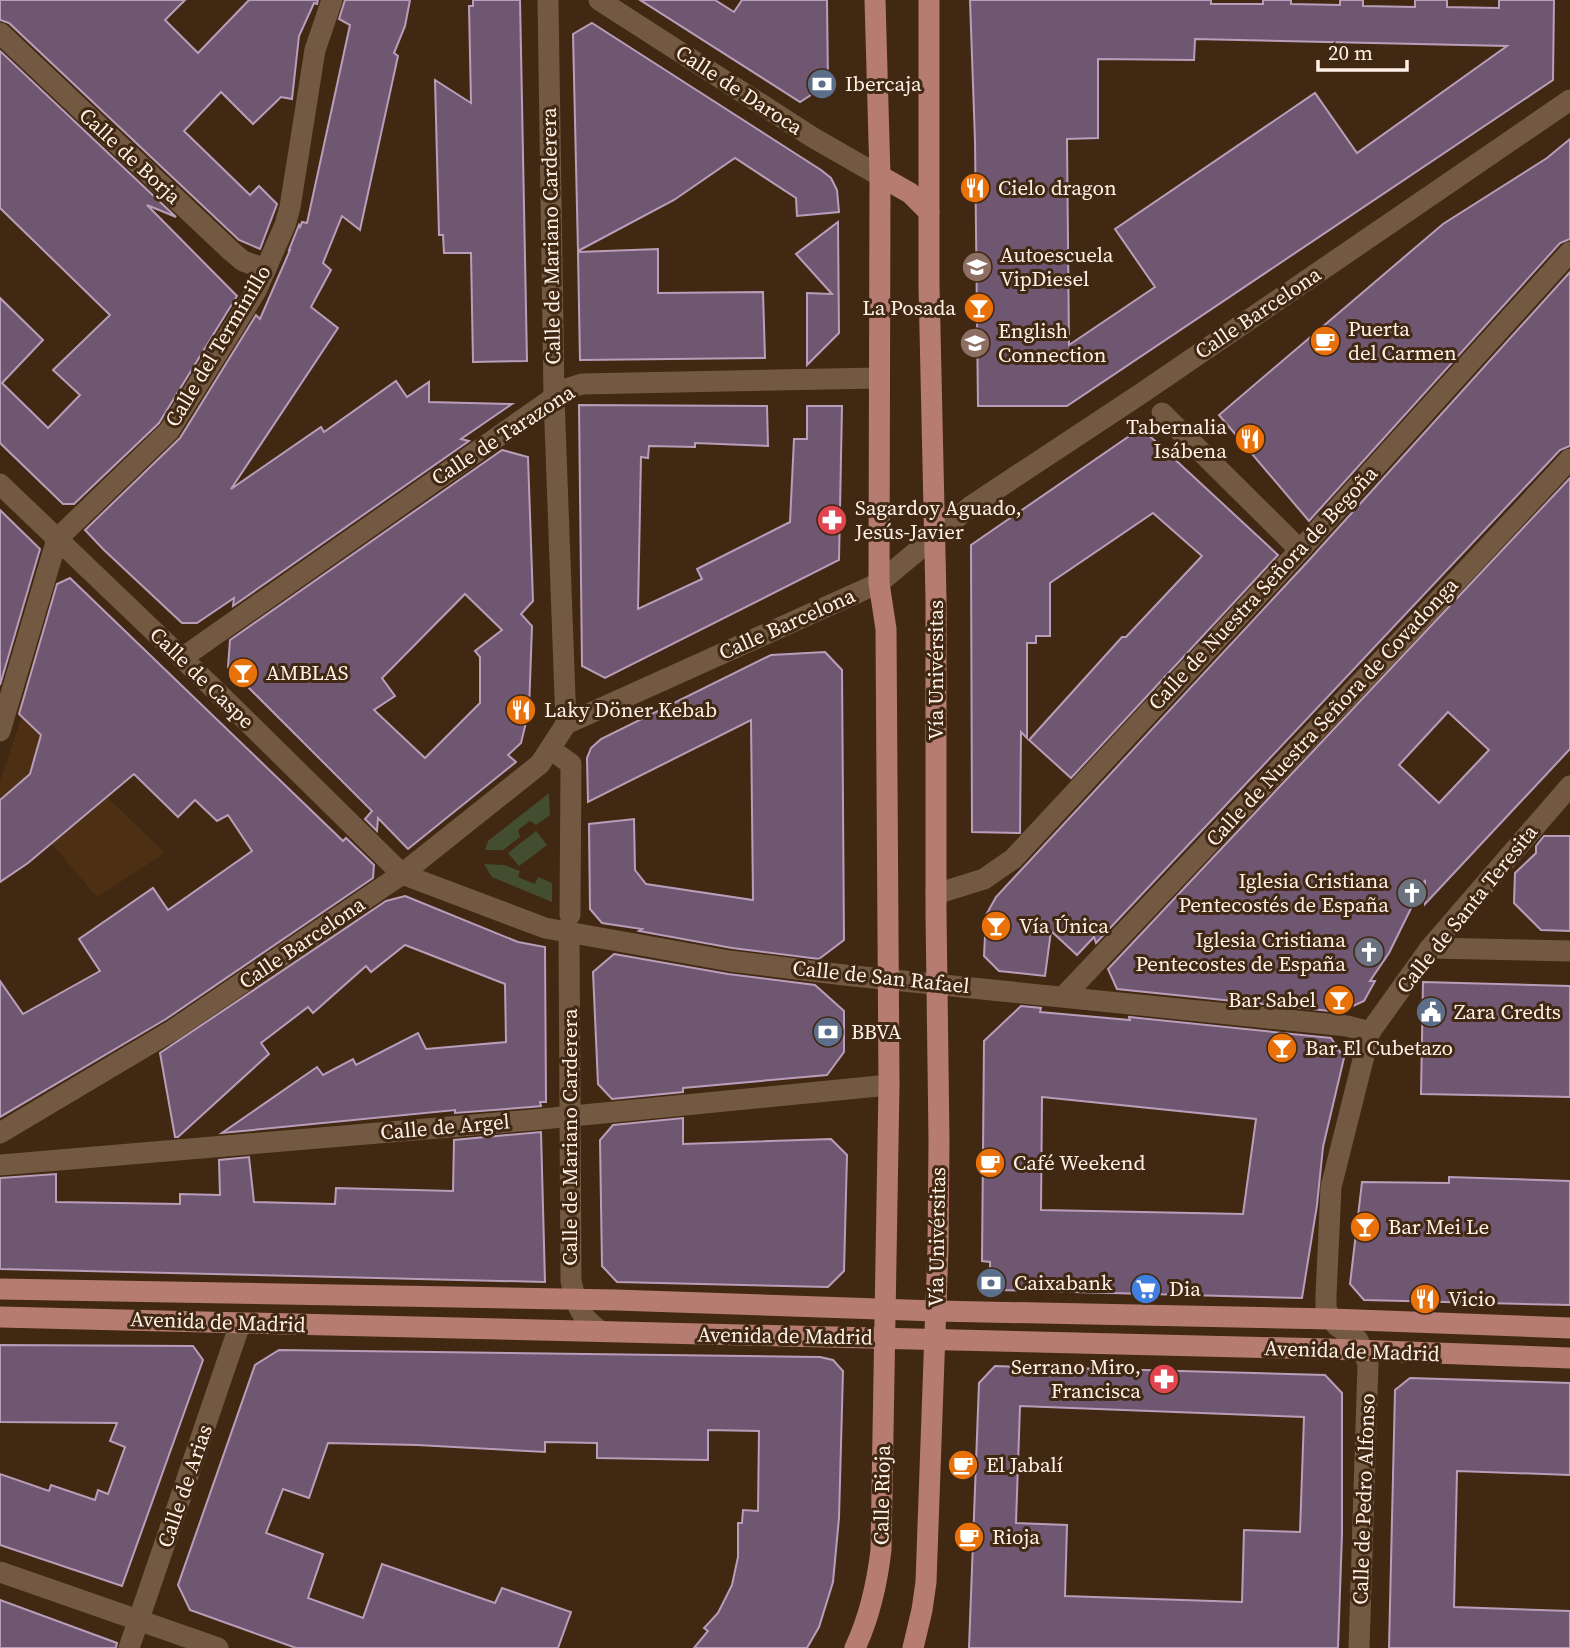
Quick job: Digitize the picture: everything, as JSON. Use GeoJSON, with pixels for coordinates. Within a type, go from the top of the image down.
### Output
{"type":"FeatureCollection","features":[{"type":"Feature","properties":{"kind":"main road"},"geometry":{"type":"LineString","coordinates":[[875,0],[880,176],[880,583],[886,629],[889,979],[885,1338]]}},
{"type":"Feature","properties":{"kind":"main road","name":"Vía Univérsitas"},"geometry":{"type":"LineString","coordinates":[[929,0],[939,1140],[934,1340]]}},
{"type":"Feature","properties":{"kind":"main road"},"geometry":{"type":"LineString","coordinates":[[880,176],[910,193],[929,212]]}},
{"type":"Feature","properties":{"kind":"main road","name":"Avenida de Madrid"},"geometry":{"type":"LineString","coordinates":[[0,1289],[576,1299],[1570,1328]]}},
{"type":"Feature","properties":{"kind":"main road","name":"Avenida de Madrid"},"geometry":{"type":"LineString","coordinates":[[0,1317],[1288,1348],[1570,1359]]}},
{"type":"Feature","properties":{"kind":"main road","name":"Calle Rioja"},"geometry":{"type":"LineString","coordinates":[[855,1648],[870,1611],[881,1550],[885,1338]]}},
{"type":"Feature","properties":{"kind":"main road"},"geometry":{"type":"LineString","coordinates":[[913,1648],[926,1582],[934,1340]]}},
{"type":"Feature","properties":{"kind":"street","name":"Calle del Terminillo"},"geometry":{"type":"LineString","coordinates":[[0,731],[58,541],[169,431],[256,290],[266,269],[290,207],[315,50],[332,0]]}},
{"type":"Feature","properties":{"kind":"street","name":"Calle de Mariano Carderera"},"geometry":{"type":"LineString","coordinates":[[548,0],[554,397],[566,724]]}},
{"type":"Feature","properties":{"kind":"street","name":"Calle de Daroca"},"geometry":{"type":"LineString","coordinates":[[600,0],[812,137],[880,176]]}},
{"type":"Feature","properties":{"kind":"street","name":"Calle de Borja"},"geometry":{"type":"LineString","coordinates":[[0,33],[230,250],[243,261],[266,269]]}},
{"type":"Feature","properties":{"kind":"street","name":"Calle Barcelona"},"geometry":{"type":"LineString","coordinates":[[0,1133],[173,1030],[402,874],[540,764],[566,724],[880,583],[971,506],[1142,393],[1570,100]]}},
{"type":"Feature","properties":{"kind":"street","name":"Calle de Nuestra Señora de Begoña"},"geometry":{"type":"LineString","coordinates":[[936,894],[984,879],[1013,859],[1300,550],[1570,253]]}},
{"type":"Feature","properties":{"kind":"street","name":"Calle de Tarazona"},"geometry":{"type":"LineString","coordinates":[[182,658],[566,388],[582,384],[879,378]]}},
{"type":"Feature","properties":{"kind":"street"},"geometry":{"type":"LineString","coordinates":[[1161,413],[1300,550]]}},
{"type":"Feature","properties":{"kind":"street","name":"Calle de Nuestra Señora de Covadonga"},"geometry":{"type":"LineString","coordinates":[[1064,996],[1570,458]]}},
{"type":"Feature","properties":{"kind":"street","name":"Calle de Caspe"},"geometry":{"type":"LineString","coordinates":[[0,485],[182,658],[402,874]]}},
{"type":"Feature","properties":{"kind":"street","name":"Calle de Mariano Carderera"},"geometry":{"type":"LineString","coordinates":[[560,756],[571,764],[571,1281],[579,1311],[586,1321],[600,1331]]}},
{"type":"Feature","properties":{"kind":"street","name":"Calle de Santa Teresita"},"geometry":{"type":"LineString","coordinates":[[1331,1319],[1326,1308],[1326,1296],[1331,1187],[1370,1032],[1430,947],[1570,786]]}},
{"type":"Feature","properties":{"kind":"street","name":"Calle de San Rafael"},"geometry":{"type":"LineString","coordinates":[[402,874],[545,928],[569,925],[730,961],[1348,1026],[1370,1032]]}},
{"type":"Feature","properties":{"kind":"street"},"geometry":{"type":"LineString","coordinates":[[1430,947],[1570,951]]}},
{"type":"Feature","properties":{"kind":"street","name":"Calle de Argel"},"geometry":{"type":"LineString","coordinates":[[0,1165],[569,1116],[889,1085]]}},
{"type":"Feature","properties":{"kind":"street"},"geometry":{"type":"LineString","coordinates":[[1331,1319],[1358,1340],[1364,1351]]}},
{"type":"Feature","properties":{"kind":"street","name":"Calle de Arias"},"geometry":{"type":"LineString","coordinates":[[130,1648],[240,1324]]}},
{"type":"Feature","properties":{"kind":"street","name":"Calle de Pedro Alfonso"},"geometry":{"type":"LineString","coordinates":[[1359,1648],[1368,1378],[1364,1351]]}},
{"type":"Feature","properties":{"kind":"street"},"geometry":{"type":"LineString","coordinates":[[0,1572],[218,1648]]}},
{"type":"Feature","properties":{"kind":"shaded area"},"geometry":{"type":"Polygon","coordinates":[[[22,716],[165,853],[97,897],[52,844],[28,863],[0,821],[0,781],[22,716]]]}},
{"type":"Feature","properties":{"kind":"green space"},"geometry":{"type":"Polygon","coordinates":[[[549,793],[550,815],[536,825],[530,821],[518,830],[520,837],[503,850],[485,850],[488,841],[549,793]]]}},
{"type":"Feature","properties":{"kind":"green space"},"geometry":{"type":"Polygon","coordinates":[[[536,831],[547,845],[519,866],[508,853],[536,831]]]}},
{"type":"Feature","properties":{"kind":"green space"},"geometry":{"type":"Polygon","coordinates":[[[484,864],[504,865],[520,871],[518,877],[535,884],[538,877],[552,883],[552,902],[492,877],[484,864]]]}},
{"type":"Feature","properties":{"kind":"building"},"geometry":{"type":"Polygon","coordinates":[[[0,0],[185,0],[165,20],[198,53],[249,0],[318,0],[317,4],[314,3],[299,36],[292,99],[281,97],[253,124],[221,92],[184,131],[250,195],[259,186],[277,204],[260,249],[239,240],[9,23],[0,20],[0,0]]]}},
{"type":"Feature","properties":{"kind":"building"},"geometry":{"type":"Polygon","coordinates":[[[345,0],[410,0],[405,26],[394,53],[398,56],[360,230],[342,216],[323,263],[331,270],[311,307],[338,328],[231,489],[321,427],[324,432],[396,381],[407,397],[429,382],[429,402],[512,404],[461,439],[469,441],[233,606],[234,598],[197,623],[182,623],[85,530],[180,438],[256,315],[260,319],[299,225],[300,227],[302,222],[307,223],[350,25],[339,19],[345,0]]]}},
{"type":"Feature","properties":{"kind":"building"},"geometry":{"type":"Polygon","coordinates":[[[473,0],[520,0],[527,361],[473,362],[471,253],[444,253],[443,235],[439,235],[435,80],[471,103],[469,6],[473,6],[473,0]]]}},
{"type":"Feature","properties":{"kind":"building"},"geometry":{"type":"Polygon","coordinates":[[[640,0],[715,0],[734,12],[742,0],[827,0],[828,84],[800,102],[640,0]]]}},
{"type":"Feature","properties":{"kind":"building"},"geometry":{"type":"Polygon","coordinates":[[[970,0],[1211,0],[1211,4],[1263,4],[1263,0],[1291,0],[1291,4],[1340,5],[1340,0],[1363,0],[1363,6],[1415,7],[1415,0],[1447,0],[1447,7],[1499,8],[1499,0],[1554,0],[1553,80],[1067,406],[978,406],[975,141],[970,0]],[[1195,39],[1194,60],[1098,59],[1098,138],[1067,139],[1069,345],[1155,287],[1115,229],[1315,93],[1357,153],[1507,46],[1195,39]]]}},
{"type":"Feature","properties":{"kind":"building"},"geometry":{"type":"Polygon","coordinates":[[[592,23],[821,170],[831,178],[837,190],[839,212],[797,216],[796,198],[735,158],[674,200],[578,251],[573,34],[592,23]]]}},
{"type":"Feature","properties":{"kind":"building"},"geometry":{"type":"Polygon","coordinates":[[[0,51],[176,217],[147,205],[237,296],[159,423],[74,504],[63,504],[0,443],[0,298],[43,340],[2,383],[48,428],[80,395],[53,370],[110,315],[0,208],[0,51]]]}},
{"type":"Feature","properties":{"kind":"building"},"geometry":{"type":"Polygon","coordinates":[[[1570,139],[1570,239],[1560,243],[1309,521],[1219,415],[1443,224],[1547,158],[1570,139]]]}},
{"type":"Feature","properties":{"kind":"building"},"geometry":{"type":"Polygon","coordinates":[[[838,222],[839,333],[807,365],[807,293],[832,294],[796,254],[838,222]]]}},
{"type":"Feature","properties":{"kind":"building"},"geometry":{"type":"Polygon","coordinates":[[[658,249],[658,293],[763,292],[765,358],[580,360],[578,252],[658,249]]]}},
{"type":"Feature","properties":{"kind":"building"},"geometry":{"type":"Polygon","coordinates":[[[1570,272],[1570,446],[1560,450],[1096,943],[1094,937],[1077,955],[1051,931],[1045,976],[999,971],[984,956],[986,915],[996,897],[1310,559],[1570,272]]]}},
{"type":"Feature","properties":{"kind":"building"},"geometry":{"type":"Polygon","coordinates":[[[579,405],[767,406],[768,446],[695,443],[695,447],[649,446],[648,458],[641,457],[638,609],[702,579],[697,569],[790,522],[794,439],[807,439],[807,406],[842,406],[839,560],[605,678],[582,666],[579,405]]]}},
{"type":"Feature","properties":{"kind":"building"},"geometry":{"type":"Polygon","coordinates":[[[1141,428],[1278,555],[1071,778],[1029,740],[1122,637],[1126,637],[1202,556],[1153,513],[1050,583],[1050,636],[1036,636],[1036,643],[1027,643],[1027,738],[1021,732],[1020,833],[972,832],[971,545],[1141,428]]]}},
{"type":"Feature","properties":{"kind":"building"},"geometry":{"type":"Polygon","coordinates":[[[502,450],[528,457],[533,601],[521,614],[532,626],[529,710],[521,743],[508,755],[516,762],[408,849],[378,818],[377,831],[365,819],[372,811],[228,667],[230,640],[502,450]],[[465,594],[382,678],[395,696],[374,710],[425,758],[480,703],[480,657],[475,651],[502,630],[465,594]]]}},
{"type":"Feature","properties":{"kind":"building"},"geometry":{"type":"Polygon","coordinates":[[[1570,478],[1570,749],[1425,904],[1425,880],[1389,953],[1370,981],[1375,981],[1364,1001],[1340,1012],[1117,989],[1108,969],[1570,478]],[[1448,712],[1399,765],[1439,803],[1489,750],[1448,712]]]}},
{"type":"Feature","properties":{"kind":"building"},"geometry":{"type":"Polygon","coordinates":[[[0,510],[40,549],[0,685],[0,510]]]}},
{"type":"Feature","properties":{"kind":"building"},"geometry":{"type":"Polygon","coordinates":[[[70,578],[343,841],[346,838],[374,865],[373,878],[166,1019],[0,1117],[0,981],[23,1014],[100,971],[79,939],[153,888],[168,910],[252,851],[228,815],[217,821],[195,800],[178,817],[134,774],[28,863],[0,882],[0,800],[30,774],[41,735],[19,714],[57,584],[70,578]]]}},
{"type":"Feature","properties":{"kind":"building"},"geometry":{"type":"Polygon","coordinates":[[[825,652],[842,670],[844,940],[819,959],[732,948],[602,923],[590,909],[589,824],[634,819],[635,870],[646,884],[753,900],[751,720],[588,802],[587,758],[591,748],[601,739],[771,655],[825,652]]]}},
{"type":"Feature","properties":{"kind":"building"},"geometry":{"type":"Polygon","coordinates":[[[1544,836],[1570,836],[1570,931],[1541,930],[1514,903],[1515,873],[1536,853],[1536,846],[1544,836]]]}},
{"type":"Feature","properties":{"kind":"building"},"geometry":{"type":"Polygon","coordinates":[[[405,896],[518,942],[545,947],[546,1102],[540,1102],[541,1106],[531,1107],[455,1113],[455,1110],[222,1133],[317,1067],[323,1075],[353,1059],[356,1065],[418,1033],[426,1049],[506,1042],[505,984],[405,945],[371,972],[366,966],[313,1013],[308,1007],[261,1043],[269,1054],[175,1137],[160,1053],[386,901],[405,896]]]}},
{"type":"Feature","properties":{"kind":"building"},"geometry":{"type":"Polygon","coordinates":[[[614,954],[728,974],[815,985],[844,1011],[844,1052],[827,1075],[683,1088],[683,1092],[612,1099],[598,1084],[593,972],[614,954]]]}},
{"type":"Feature","properties":{"kind":"building"},"geometry":{"type":"Polygon","coordinates":[[[1423,982],[1570,986],[1570,1097],[1421,1094],[1423,982]]]}},
{"type":"Feature","properties":{"kind":"building"},"geometry":{"type":"Polygon","coordinates":[[[1021,1006],[1041,1008],[1040,1012],[1130,1020],[1129,1017],[1331,1038],[1344,1058],[1323,1147],[1302,1298],[999,1290],[999,1275],[990,1275],[990,1262],[982,1261],[984,1041],[1021,1006]],[[1042,1097],[1041,1210],[1243,1214],[1256,1119],[1042,1097]]]}},
{"type":"Feature","properties":{"kind":"building"},"geometry":{"type":"Polygon","coordinates":[[[683,1118],[683,1144],[831,1139],[847,1155],[844,1271],[828,1287],[617,1282],[602,1266],[600,1140],[613,1125],[683,1118]]]}},
{"type":"Feature","properties":{"kind":"building"},"geometry":{"type":"Polygon","coordinates":[[[541,1132],[545,1282],[0,1269],[0,1178],[56,1174],[56,1202],[180,1204],[180,1194],[220,1195],[219,1160],[249,1157],[254,1202],[335,1204],[336,1188],[453,1191],[454,1140],[541,1132]]]}},
{"type":"Feature","properties":{"kind":"building"},"geometry":{"type":"Polygon","coordinates":[[[1449,1177],[1570,1181],[1570,1305],[1364,1300],[1350,1284],[1362,1182],[1449,1183],[1449,1177]]]}},
{"type":"Feature","properties":{"kind":"building"},"geometry":{"type":"Polygon","coordinates":[[[0,1345],[193,1346],[203,1360],[122,1586],[0,1545],[0,1474],[49,1491],[51,1485],[95,1500],[98,1490],[108,1494],[125,1447],[110,1441],[117,1423],[0,1422],[0,1345]]]}},
{"type":"Feature","properties":{"kind":"building"},"geometry":{"type":"Polygon","coordinates":[[[279,1350],[820,1357],[833,1360],[843,1371],[839,1518],[833,1582],[819,1627],[807,1648],[694,1648],[708,1631],[704,1628],[718,1613],[732,1585],[738,1557],[738,1523],[742,1523],[743,1510],[758,1511],[759,1431],[708,1430],[708,1460],[597,1458],[597,1443],[545,1442],[545,1452],[328,1443],[309,1498],[283,1489],[266,1533],[323,1554],[308,1598],[363,1618],[382,1564],[495,1603],[502,1588],[571,1612],[558,1648],[296,1648],[190,1610],[178,1585],[255,1365],[279,1350]]]}},
{"type":"Feature","properties":{"kind":"building"},"geometry":{"type":"Polygon","coordinates":[[[995,1366],[1325,1375],[1342,1393],[1342,1534],[1338,1648],[969,1648],[979,1383],[995,1366]],[[1020,1406],[1016,1523],[1067,1525],[1065,1596],[1242,1602],[1244,1530],[1300,1532],[1304,1417],[1020,1406]]]}},
{"type":"Feature","properties":{"kind":"building"},"geometry":{"type":"Polygon","coordinates":[[[1410,1378],[1570,1383],[1570,1475],[1457,1471],[1454,1607],[1570,1611],[1570,1648],[1389,1648],[1395,1390],[1410,1378]]]}},
{"type":"Feature","properties":{"kind":"building"},"geometry":{"type":"Polygon","coordinates":[[[0,1600],[117,1643],[116,1648],[0,1648],[0,1600]]]}},
{"type":"Feature","properties":{"kind":"place","name":"Ibercaja"},"geometry":{"type":"Point","coordinates":[822,84]}},
{"type":"Feature","properties":{"kind":"place","name":"Cielo dragon"},"geometry":{"type":"Point","coordinates":[975,188]}},
{"type":"Feature","properties":{"kind":"place","name":"Autoescuela VipDiesel"},"geometry":{"type":"Point","coordinates":[977,267]}},
{"type":"Feature","properties":{"kind":"place","name":"La Posada"},"geometry":{"type":"Point","coordinates":[979,308]}},
{"type":"Feature","properties":{"kind":"place","name":"Puerta del Carmen"},"geometry":{"type":"Point","coordinates":[1325,341]}},
{"type":"Feature","properties":{"kind":"place","name":"English Connection"},"geometry":{"type":"Point","coordinates":[975,343]}},
{"type":"Feature","properties":{"kind":"place","name":"Tabernalia Isábena"},"geometry":{"type":"Point","coordinates":[1250,439]}},
{"type":"Feature","properties":{"kind":"place","name":"Sagardoy Aguado, Jesús-Javier"},"geometry":{"type":"Point","coordinates":[832,520]}},
{"type":"Feature","properties":{"kind":"place","name":"AMBLAS"},"geometry":{"type":"Point","coordinates":[243,673]}},
{"type":"Feature","properties":{"kind":"place","name":"Laky Döner Kebab"},"geometry":{"type":"Point","coordinates":[521,710]}},
{"type":"Feature","properties":{"kind":"place","name":"Iglesia Cristiana Pentecostés de España"},"geometry":{"type":"Point","coordinates":[1412,893]}},
{"type":"Feature","properties":{"kind":"place","name":"Vía Única"},"geometry":{"type":"Point","coordinates":[996,926]}},
{"type":"Feature","properties":{"kind":"place","name":"Iglesia Cristiana Pentecostes de España"},"geometry":{"type":"Point","coordinates":[1369,952]}},
{"type":"Feature","properties":{"kind":"place","name":"Bar Sabel"},"geometry":{"type":"Point","coordinates":[1339,1000]}},
{"type":"Feature","properties":{"kind":"place","name":"Zara Credts"},"geometry":{"type":"Point","coordinates":[1431,1012]}},
{"type":"Feature","properties":{"kind":"place","name":"BBVA"},"geometry":{"type":"Point","coordinates":[828,1032]}},
{"type":"Feature","properties":{"kind":"place","name":"Bar El Cubetazo"},"geometry":{"type":"Point","coordinates":[1282,1048]}},
{"type":"Feature","properties":{"kind":"place","name":"Café Weekend"},"geometry":{"type":"Point","coordinates":[990,1163]}},
{"type":"Feature","properties":{"kind":"place","name":"Bar Mei Le"},"geometry":{"type":"Point","coordinates":[1365,1227]}},
{"type":"Feature","properties":{"kind":"place","name":"Caixabank"},"geometry":{"type":"Point","coordinates":[991,1283]}},
{"type":"Feature","properties":{"kind":"place","name":"Dia"},"geometry":{"type":"Point","coordinates":[1146,1289]}},
{"type":"Feature","properties":{"kind":"place","name":"Vicio"},"geometry":{"type":"Point","coordinates":[1425,1299]}},
{"type":"Feature","properties":{"kind":"place","name":"Serrano Miro, Francisca"},"geometry":{"type":"Point","coordinates":[1164,1379]}},
{"type":"Feature","properties":{"kind":"place","name":"El Jabalí"},"geometry":{"type":"Point","coordinates":[963,1465]}},
{"type":"Feature","properties":{"kind":"place","name":"Rioja"},"geometry":{"type":"Point","coordinates":[969,1537]}}]}
